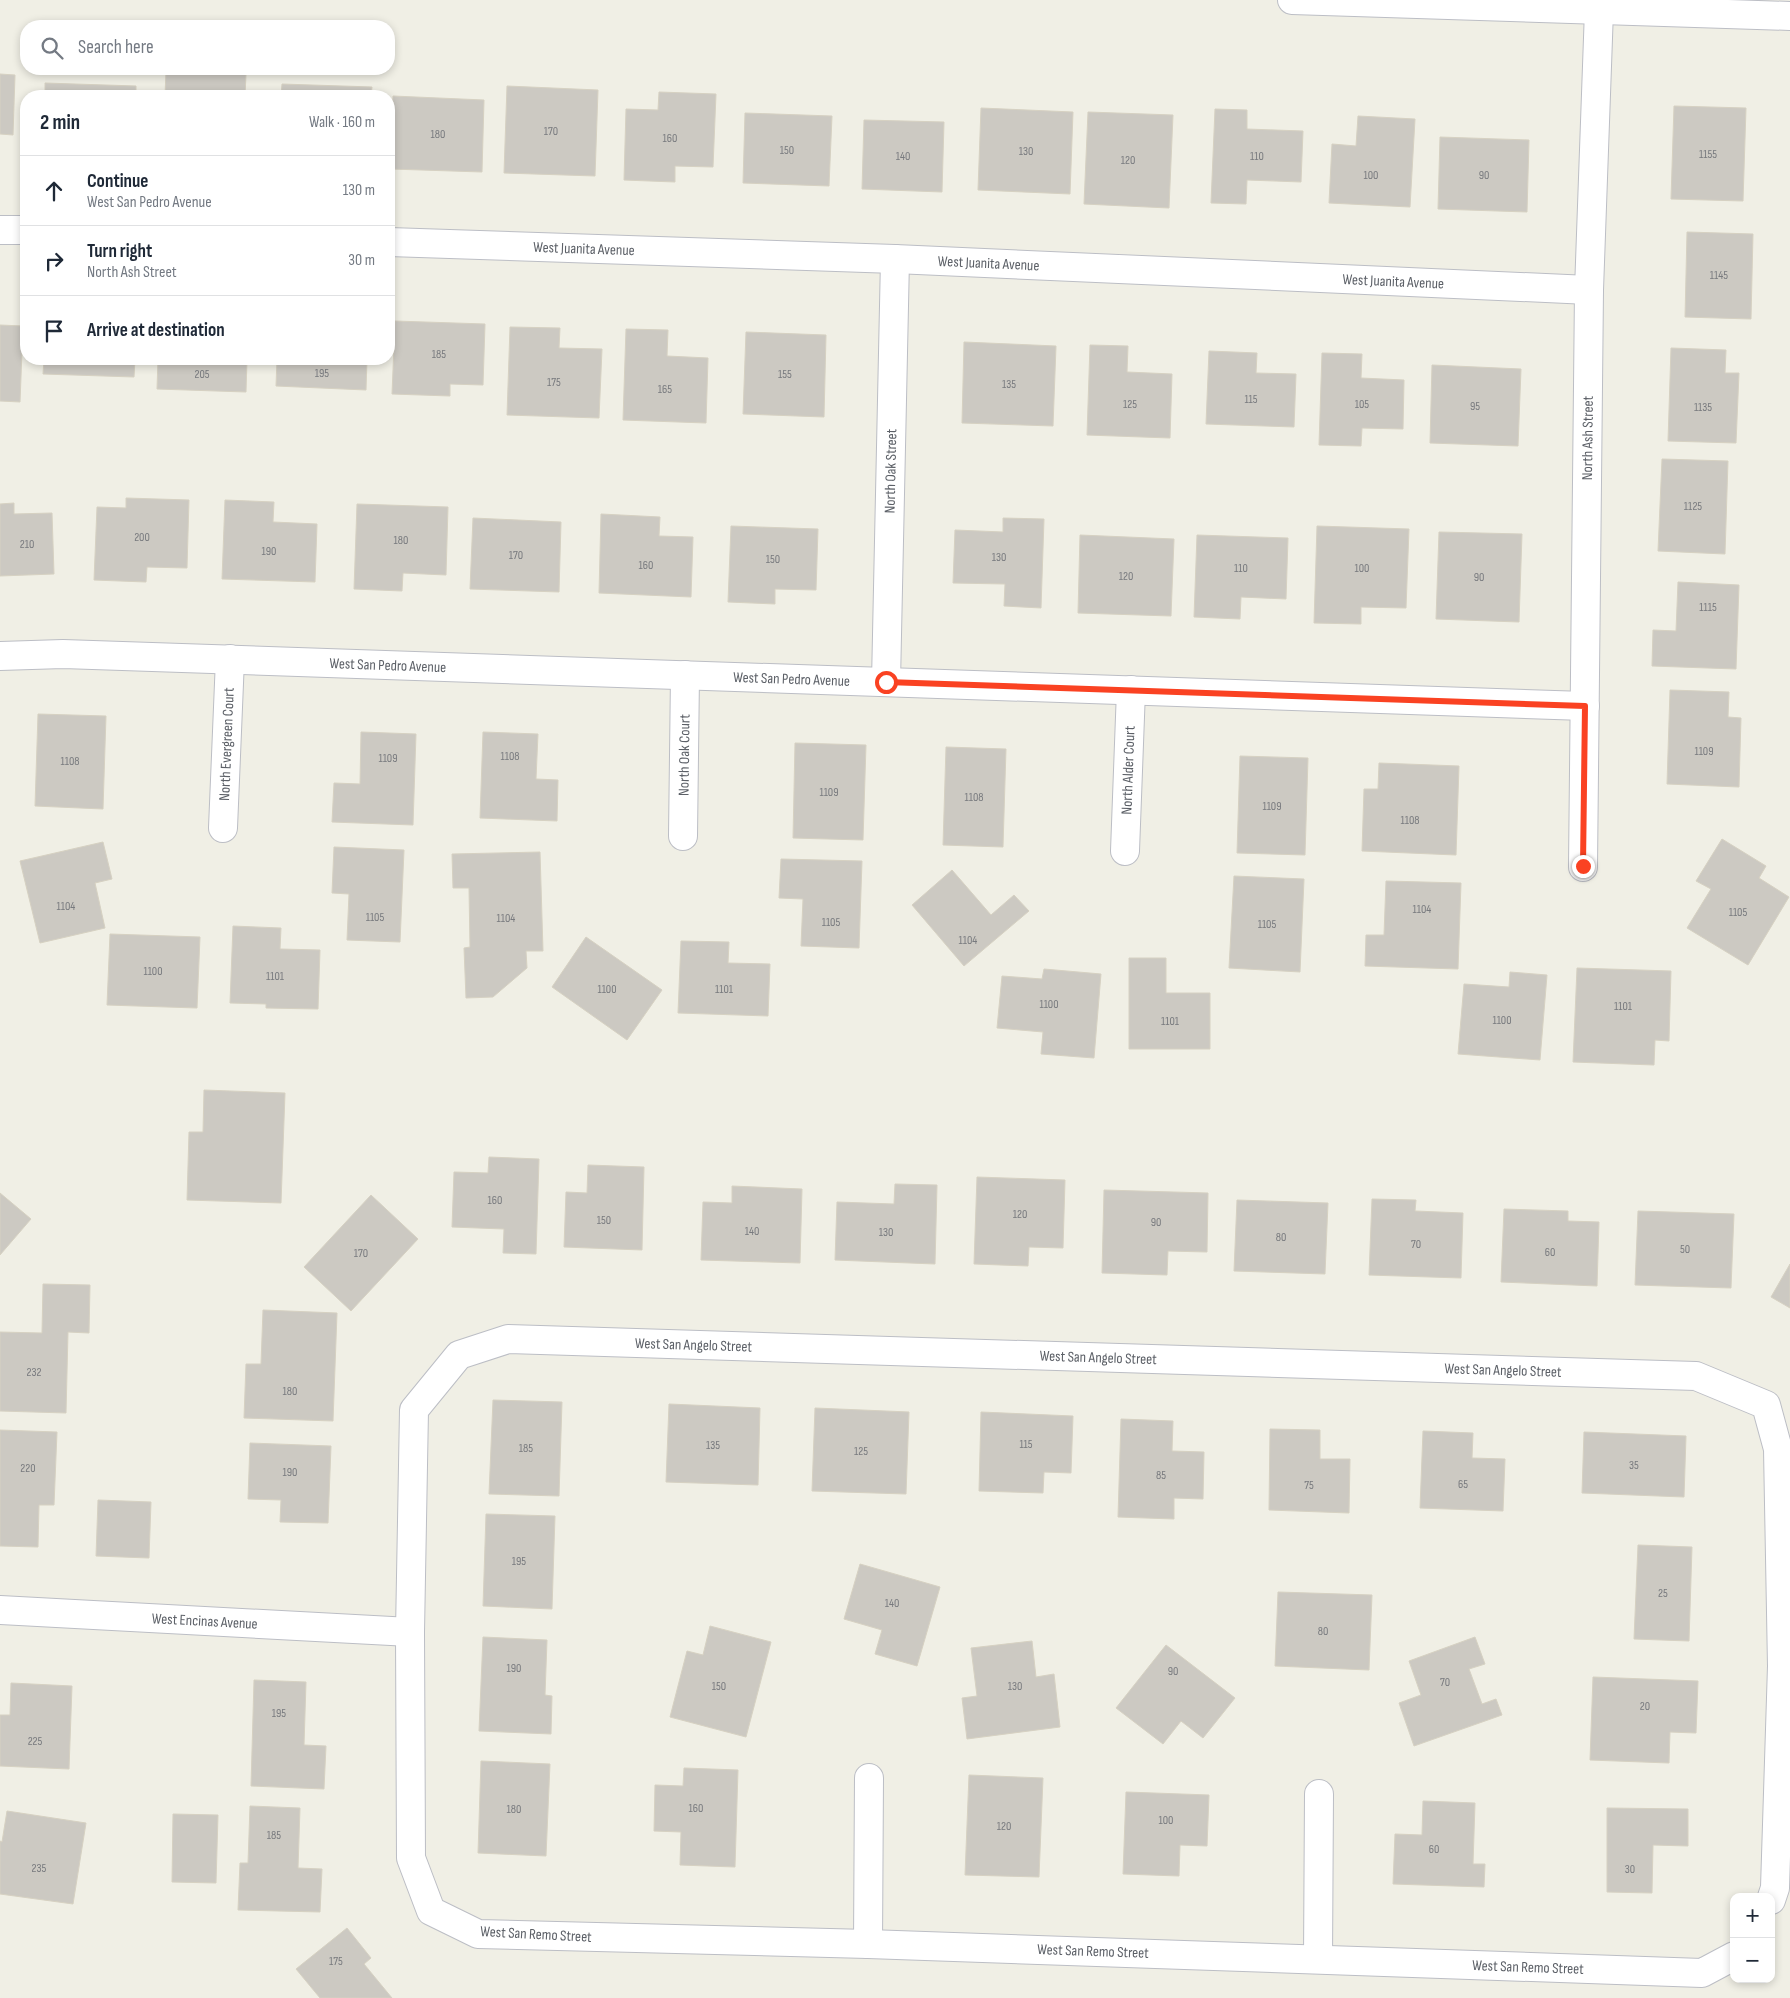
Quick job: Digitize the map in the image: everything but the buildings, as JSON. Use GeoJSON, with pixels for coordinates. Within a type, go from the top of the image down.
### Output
{"type":"FeatureCollection","features":[{"type":"Feature","properties":{"kind":"street"},"geometry":{"type":"LineString","coordinates":[[1292,0],[1790,16]]}},
{"type":"Feature","properties":{"kind":"street","name":"North Ash Street"},"geometry":{"type":"LineString","coordinates":[[1583,866],[1589,290],[1599,10]]}},
{"type":"Feature","properties":{"kind":"street"},"geometry":{"type":"LineString","coordinates":[[0,230],[20,230]]}},
{"type":"Feature","properties":{"kind":"street","name":"West Juanita Avenue"},"geometry":{"type":"LineString","coordinates":[[395,242],[895,259],[1589,290]]}},
{"type":"Feature","properties":{"kind":"street","name":"North Oak Street"},"geometry":{"type":"LineString","coordinates":[[886,682],[895,259]]}},
{"type":"Feature","properties":{"kind":"street","name":"West San Pedro Avenue"},"geometry":{"type":"LineString","coordinates":[[0,656],[63,654],[1585,706]]}},
{"type":"Feature","properties":{"kind":"street","name":"North Evergreen Court"},"geometry":{"type":"LineString","coordinates":[[224,828],[230,660]]}},
{"type":"Feature","properties":{"kind":"street","name":"North Oak Court"},"geometry":{"type":"LineString","coordinates":[[683,836],[685,675]]}},
{"type":"Feature","properties":{"kind":"street","name":"North Alder Court"},"geometry":{"type":"LineString","coordinates":[[1125,850],[1131,690]]}},
{"type":"Feature","properties":{"kind":"street","name":"West San Angelo Street"},"geometry":{"type":"LineString","coordinates":[[410,1632],[414,1410],[459,1355],[508,1339],[518,1339],[1696,1376],[1766,1404],[1778,1449],[1786,1666]]}},
{"type":"Feature","properties":{"kind":"street","name":"West Encinas Avenue"},"geometry":{"type":"LineString","coordinates":[[0,1610],[410,1632]]}},
{"type":"Feature","properties":{"kind":"street","name":"West San Remo Street"},"geometry":{"type":"LineString","coordinates":[[410,1632],[411,1858],[431,1911],[478,1934],[868,1944],[1702,1973],[1730,1958]]}},
{"type":"Feature","properties":{"kind":"street"},"geometry":{"type":"LineString","coordinates":[[1773,1893],[1786,1666]]}},
{"type":"Feature","properties":{"kind":"street"},"geometry":{"type":"LineString","coordinates":[[868,1944],[869,1778]]}},
{"type":"Feature","properties":{"kind":"street"},"geometry":{"type":"LineString","coordinates":[[1318,1959],[1319,1794]]}},
{"type":"Feature","properties":{"kind":"route"},"geometry":{"type":"LineString","coordinates":[[886,682],[1585,706],[1583,866]]}}]}
